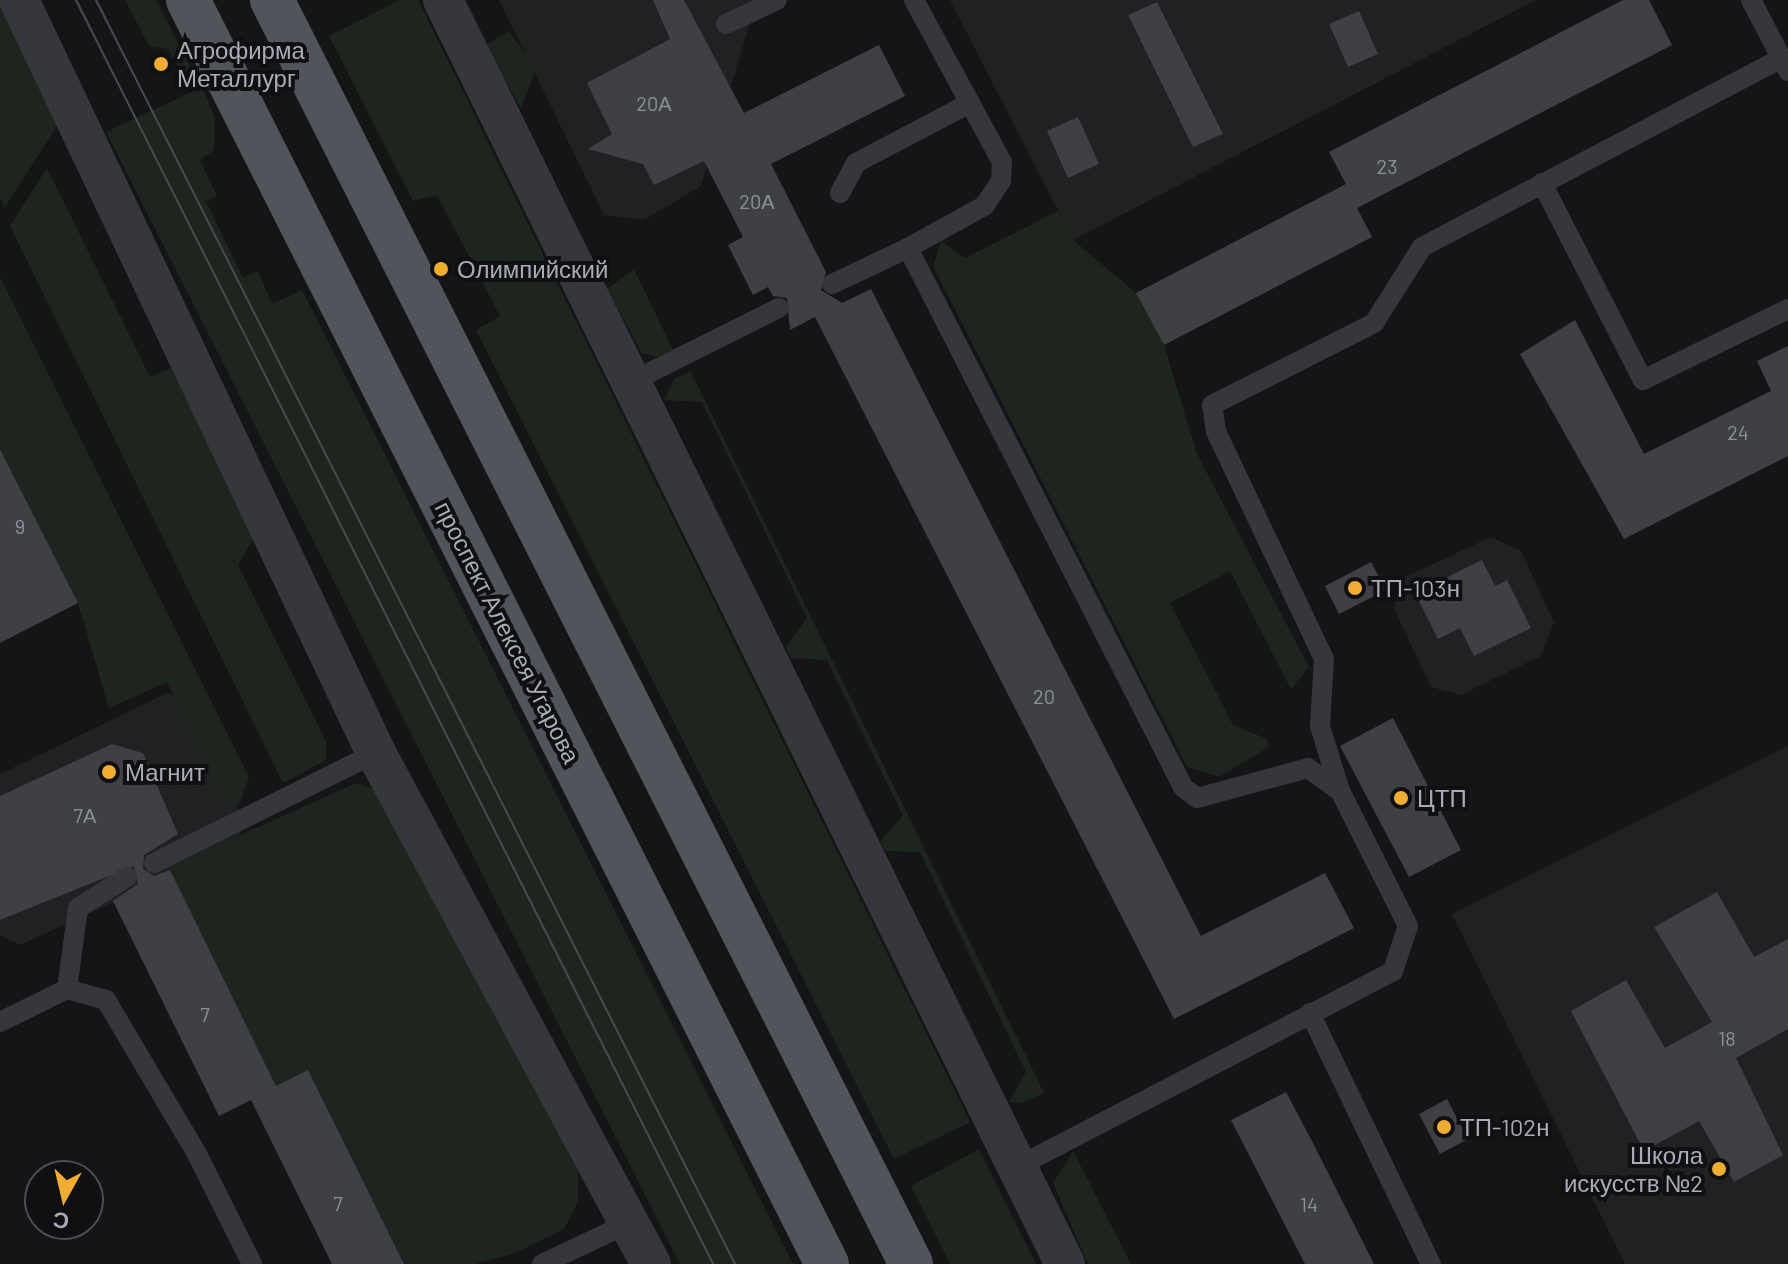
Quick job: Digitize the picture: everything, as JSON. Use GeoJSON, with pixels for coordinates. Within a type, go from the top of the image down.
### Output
{"type":"FeatureCollection","features":[{"type":"Feature","properties":{"kind":"main road","name":"проспект Алексея Угарова"},"geometry":{"type":"LineString","coordinates":[[188,0],[827,1264]]}},
{"type":"Feature","properties":{"kind":"main road"},"geometry":{"type":"LineString","coordinates":[[272,0],[911,1264]]}},
{"type":"Feature","properties":{"kind":"street"},"geometry":{"type":"LineString","coordinates":[[19,0],[376,753],[651,1264]]}},
{"type":"Feature","properties":{"kind":"street"},"geometry":{"type":"LineString","coordinates":[[443,0],[635,380],[1065,1264]]}},
{"type":"Feature","properties":{"kind":"lane"},"geometry":{"type":"LineString","coordinates":[[726,24],[777,0]]}},
{"type":"Feature","properties":{"kind":"lane"},"geometry":{"type":"LineString","coordinates":[[832,284],[908,248],[984,206],[1001,181],[1002,162],[914,0]]}},
{"type":"Feature","properties":{"kind":"lane"},"geometry":{"type":"LineString","coordinates":[[1017,1167],[1393,971],[1408,926],[1340,791],[1320,726],[1324,659],[1216,432],[1212,405],[1374,323],[1422,247],[1542,183],[1785,65],[1751,0]]}},
{"type":"Feature","properties":{"kind":"lane"},"geometry":{"type":"LineString","coordinates":[[840,193],[856,163],[970,103]]}},
{"type":"Feature","properties":{"kind":"lane"},"geometry":{"type":"LineString","coordinates":[[1542,183],[1643,380],[1788,309]]}},
{"type":"Feature","properties":{"kind":"lane"},"geometry":{"type":"LineString","coordinates":[[908,248],[1183,787],[1197,798],[1308,768],[1340,791]]}},
{"type":"Feature","properties":{"kind":"lane"},"geometry":{"type":"LineString","coordinates":[[635,380],[779,308]]}},
{"type":"Feature","properties":{"kind":"lane"},"geometry":{"type":"LineString","coordinates":[[154,863],[376,753]]}},
{"type":"Feature","properties":{"kind":"lane"},"geometry":{"type":"LineString","coordinates":[[67,989],[78,908],[127,877]]}},
{"type":"Feature","properties":{"kind":"lane"},"geometry":{"type":"LineString","coordinates":[[0,1022],[67,989],[106,1000],[197,1154],[252,1264]]}},
{"type":"Feature","properties":{"kind":"lane"},"geometry":{"type":"LineString","coordinates":[[1310,1013],[1431,1264]]}},
{"type":"Feature","properties":{"kind":"lane"},"geometry":{"type":"LineString","coordinates":[[542,1264],[629,1223]]}},
{"type":"Feature","properties":{"kind":"shaded area"},"geometry":{"type":"Polygon","coordinates":[[[0,0],[60,121],[5,207],[0,198],[0,0]]]}},
{"type":"Feature","properties":{"kind":"shaded area"},"geometry":{"type":"Polygon","coordinates":[[[125,0],[156,0],[191,68],[181,73],[168,49],[149,46],[125,0]]]}},
{"type":"Feature","properties":{"kind":"shaded area"},"geometry":{"type":"Polygon","coordinates":[[[400,0],[418,0],[970,1122],[894,1159],[476,330],[500,316],[437,195],[413,201],[329,36],[400,0]]]}},
{"type":"Feature","properties":{"kind":"shaded area"},"geometry":{"type":"Polygon","coordinates":[[[499,0],[757,0],[701,186],[644,220],[604,215],[499,0]]]}},
{"type":"Feature","properties":{"kind":"shaded area"},"geometry":{"type":"Polygon","coordinates":[[[950,0],[1536,0],[1073,240],[950,0]]]}},
{"type":"Feature","properties":{"kind":"shaded area"},"geometry":{"type":"Polygon","coordinates":[[[509,31],[536,69],[521,108],[485,45],[509,31]]]}},
{"type":"Feature","properties":{"kind":"shaded area"},"geometry":{"type":"Polygon","coordinates":[[[202,87],[215,118],[214,150],[200,160],[217,196],[206,201],[243,278],[258,271],[272,304],[302,290],[793,1264],[680,1264],[106,132],[202,87]]]}},
{"type":"Feature","properties":{"kind":"shaded area"},"geometry":{"type":"Polygon","coordinates":[[[47,168],[150,377],[179,365],[262,524],[238,565],[326,741],[326,760],[283,783],[10,226],[47,168]]]}},
{"type":"Feature","properties":{"kind":"shaded area"},"geometry":{"type":"Polygon","coordinates":[[[1058,211],[1073,240],[1136,293],[1164,345],[1197,454],[1309,667],[1291,689],[1230,571],[1170,603],[1233,725],[1267,739],[1269,747],[1219,777],[1187,767],[933,266],[941,241],[965,258],[1058,211]]]}},
{"type":"Feature","properties":{"kind":"shaded area"},"geometry":{"type":"Polygon","coordinates":[[[634,269],[673,350],[658,357],[642,353],[607,289],[634,269]]]}},
{"type":"Feature","properties":{"kind":"shaded area"},"geometry":{"type":"Polygon","coordinates":[[[0,277],[249,777],[239,804],[227,807],[167,682],[109,708],[78,603],[0,449],[0,277]]]}},
{"type":"Feature","properties":{"kind":"shaded area"},"geometry":{"type":"Polygon","coordinates":[[[691,372],[1044,1093],[1021,1103],[1009,1102],[1026,1072],[920,852],[885,851],[880,841],[903,816],[827,660],[790,658],[786,647],[807,618],[702,402],[664,400],[675,378],[691,372]]]}},
{"type":"Feature","properties":{"kind":"shaded area"},"geometry":{"type":"Polygon","coordinates":[[[1491,537],[1521,551],[1554,622],[1541,656],[1461,695],[1431,687],[1394,609],[1403,578],[1491,537]]]}},
{"type":"Feature","properties":{"kind":"shaded area"},"geometry":{"type":"Polygon","coordinates":[[[167,693],[184,699],[245,822],[233,848],[20,945],[0,935],[0,774],[167,693]]]}},
{"type":"Feature","properties":{"kind":"shaded area"},"geometry":{"type":"Polygon","coordinates":[[[1788,746],[1788,1264],[1625,1264],[1452,914],[1788,746]]]}},
{"type":"Feature","properties":{"kind":"shaded area"},"geometry":{"type":"Polygon","coordinates":[[[356,783],[388,794],[578,1172],[578,1202],[564,1229],[515,1253],[475,1264],[404,1264],[308,1071],[276,1086],[173,878],[174,865],[356,783]]]}},
{"type":"Feature","properties":{"kind":"shaded area"},"geometry":{"type":"Polygon","coordinates":[[[979,1149],[1036,1264],[950,1264],[911,1186],[979,1149]]]}},
{"type":"Feature","properties":{"kind":"shaded area"},"geometry":{"type":"Polygon","coordinates":[[[1073,1151],[1131,1264],[1088,1264],[1053,1183],[1073,1151]]]}},
{"type":"Feature","properties":{"kind":"building"},"geometry":{"type":"Polygon","coordinates":[[[653,0],[684,0],[744,113],[879,45],[905,96],[771,164],[826,272],[821,290],[842,303],[871,289],[1201,936],[1325,873],[1354,928],[1174,1019],[815,317],[790,330],[787,298],[773,296],[768,287],[753,295],[728,245],[743,237],[704,161],[654,185],[643,164],[588,149],[612,134],[587,83],[670,39],[653,0]]]}},
{"type":"Feature","properties":{"kind":"building"},"geometry":{"type":"Polygon","coordinates":[[[1623,0],[1649,0],[1672,45],[1357,208],[1372,237],[1164,345],[1136,293],[1346,184],[1329,152],[1623,0]]]}},
{"type":"Feature","properties":{"kind":"building"},"geometry":{"type":"Polygon","coordinates":[[[1157,2],[1223,134],[1193,147],[1128,15],[1157,2]]]}},
{"type":"Feature","properties":{"kind":"building"},"geometry":{"type":"Polygon","coordinates":[[[1359,11],[1378,54],[1348,67],[1329,24],[1359,11]]]}},
{"type":"Feature","properties":{"kind":"building"},"geometry":{"type":"Polygon","coordinates":[[[1078,117],[1099,164],[1068,178],[1047,131],[1078,117]]]}},
{"type":"Feature","properties":{"kind":"building"},"geometry":{"type":"Polygon","coordinates":[[[1575,320],[1644,454],[1771,391],[1757,361],[1788,346],[1788,456],[1624,539],[1520,354],[1575,320]]]}},
{"type":"Feature","properties":{"kind":"building"},"geometry":{"type":"Polygon","coordinates":[[[0,449],[78,603],[0,643],[0,449]]]}},
{"type":"Feature","properties":{"kind":"building"},"geometry":{"type":"Polygon","coordinates":[[[1482,560],[1495,586],[1507,580],[1531,628],[1474,656],[1460,628],[1438,639],[1415,593],[1482,560]]]}},
{"type":"Feature","properties":{"kind":"building","name":"ТП-103н"},"geometry":{"type":"Polygon","coordinates":[[[1371,562],[1386,590],[1339,614],[1325,586],[1371,562]]]}},
{"type":"Feature","properties":{"kind":"building","name":"ЦТП"},"geometry":{"type":"Polygon","coordinates":[[[1393,718],[1461,850],[1409,877],[1340,746],[1393,718]]]}},
{"type":"Feature","properties":{"kind":"building"},"geometry":{"type":"Polygon","coordinates":[[[112,744],[143,753],[178,834],[144,855],[143,869],[154,876],[170,870],[276,1086],[308,1070],[404,1264],[332,1264],[251,1100],[219,1116],[113,901],[138,884],[134,866],[0,920],[0,796],[112,744]]]}},
{"type":"Feature","properties":{"kind":"building"},"geometry":{"type":"Polygon","coordinates":[[[1717,892],[1754,957],[1788,939],[1788,1029],[1736,1058],[1783,1155],[1734,1182],[1699,1121],[1644,1151],[1571,1011],[1626,980],[1665,1048],[1712,1022],[1654,927],[1717,892]]]}},
{"type":"Feature","properties":{"kind":"building"},"geometry":{"type":"Polygon","coordinates":[[[1286,1092],[1374,1264],[1305,1264],[1231,1120],[1286,1092]]]}},
{"type":"Feature","properties":{"kind":"building","name":"ТП-102н"},"geometry":{"type":"Polygon","coordinates":[[[1447,1099],[1468,1139],[1440,1154],[1419,1114],[1447,1099]]]}},
{"type":"Feature","properties":{"kind":"tram line"},"geometry":{"type":"LineString","coordinates":[[76,0],[713,1264]]}},
{"type":"Feature","properties":{"kind":"tram line"},"geometry":{"type":"LineString","coordinates":[[96,0],[735,1264]]}},
{"type":"Feature","properties":{"kind":"place","name":"Агрофирма Металлург"},"geometry":{"type":"Point","coordinates":[161,64]}},
{"type":"Feature","properties":{"kind":"place","name":"Олимпийский"},"geometry":{"type":"Point","coordinates":[441,269]}},
{"type":"Feature","properties":{"kind":"place","name":"ТП-103н"},"geometry":{"type":"Point","coordinates":[1355,588]}},
{"type":"Feature","properties":{"kind":"place","name":"Магнит"},"geometry":{"type":"Point","coordinates":[109,772]}},
{"type":"Feature","properties":{"kind":"place","name":"ЦТП"},"geometry":{"type":"Point","coordinates":[1401,798]}},
{"type":"Feature","properties":{"kind":"place","name":"ТП-102н"},"geometry":{"type":"Point","coordinates":[1444,1127]}},
{"type":"Feature","properties":{"kind":"place","name":"Школа искусств №2"},"geometry":{"type":"Point","coordinates":[1719,1169]}}]}
